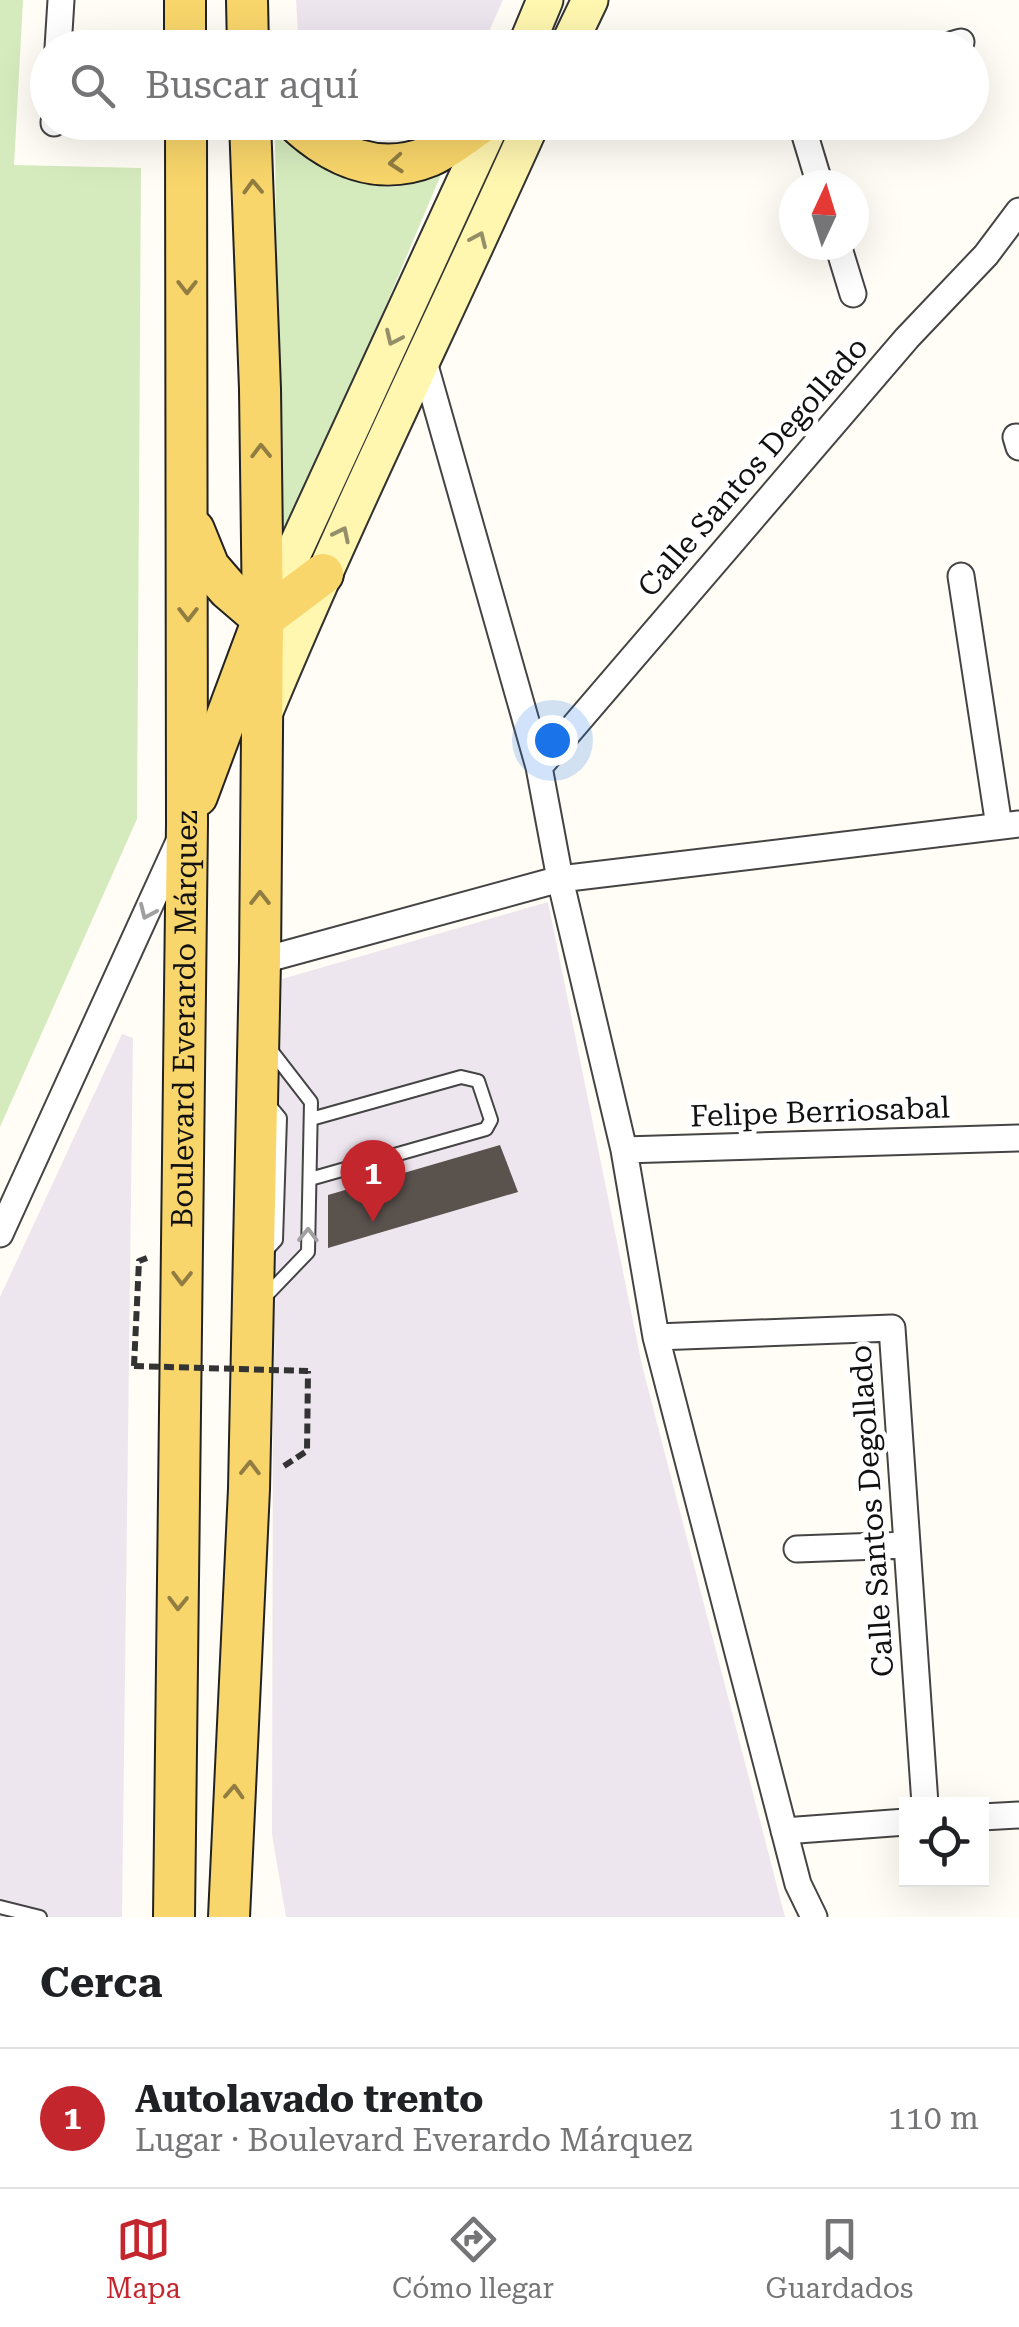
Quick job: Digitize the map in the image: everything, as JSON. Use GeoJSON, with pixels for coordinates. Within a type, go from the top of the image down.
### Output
{"type":"FeatureCollection","features":[{"type":"Feature","properties":{"kind":"main road"},"geometry":{"type":"LineString","coordinates":[[185,0],[185,30]]}},
{"type":"Feature","properties":{"kind":"main road"},"geometry":{"type":"LineString","coordinates":[[532,30],[545,0]]}},
{"type":"Feature","properties":{"kind":"main road"},"geometry":{"type":"LineString","coordinates":[[576,30],[590,0]]}},
{"type":"Feature","properties":{"kind":"main road","name":"Boulevard Everardo Márquez"},"geometry":{"type":"LineString","coordinates":[[174,1917],[187,823],[186,140]]}},
{"type":"Feature","properties":{"kind":"main road"},"geometry":{"type":"LineString","coordinates":[[232,1908],[249,1489],[260,961],[263,619],[251,140]]}},
{"type":"Feature","properties":{"kind":"main road"},"geometry":{"type":"LineString","coordinates":[[315,140],[359,162],[398,166],[432,155],[455,140]]}},
{"type":"Feature","properties":{"kind":"main road"},"geometry":{"type":"LineString","coordinates":[[187,823],[263,619],[484,140]]}},
{"type":"Feature","properties":{"kind":"main road"},"geometry":{"type":"LineString","coordinates":[[262,720],[323,574],[524,140]]}},
{"type":"Feature","properties":{"kind":"main road"},"geometry":{"type":"LineString","coordinates":[[188,517],[209,568],[263,619]]}},
{"type":"Feature","properties":{"kind":"main road"},"geometry":{"type":"LineString","coordinates":[[263,619],[323,574]]}},
{"type":"Feature","properties":{"kind":"street"},"geometry":{"type":"LineString","coordinates":[[59,30],[61,0]]}},
{"type":"Feature","properties":{"kind":"street"},"geometry":{"type":"LineString","coordinates":[[806,140],[815,170]]}},
{"type":"Feature","properties":{"kind":"street","name":"Calle Santos Degollado"},"geometry":{"type":"LineString","coordinates":[[539,767],[906,338],[986,255],[1019,211]]}},
{"type":"Feature","properties":{"kind":"street"},"geometry":{"type":"LineString","coordinates":[[843,260],[853,294]]}},
{"type":"Feature","properties":{"kind":"street"},"geometry":{"type":"LineString","coordinates":[[424,362],[539,767],[560,879],[624,1150],[656,1338],[798,1884],[814,1917]]}},
{"type":"Feature","properties":{"kind":"street"},"geometry":{"type":"LineString","coordinates":[[260,961],[560,879],[1009,825],[961,576]]}},
{"type":"Feature","properties":{"kind":"street"},"geometry":{"type":"LineString","coordinates":[[0,1234],[187,823]]}},
{"type":"Feature","properties":{"kind":"street","name":"Felipe Berriosabal"},"geometry":{"type":"LineString","coordinates":[[624,1150],[1019,1138]]}},
{"type":"Feature","properties":{"kind":"street","name":"Calle Santos Degollado"},"geometry":{"type":"LineString","coordinates":[[656,1338],[892,1328],[925,1797]]}},
{"type":"Feature","properties":{"kind":"street"},"geometry":{"type":"LineString","coordinates":[[797,1549],[908,1545]]}},
{"type":"Feature","properties":{"kind":"street"},"geometry":{"type":"LineString","coordinates":[[989,1818],[1019,1816]]}},
{"type":"Feature","properties":{"kind":"street"},"geometry":{"type":"LineString","coordinates":[[784,1831],[899,1823]]}},
{"type":"Feature","properties":{"kind":"lane"},"geometry":{"type":"LineString","coordinates":[[253,1310],[308,1252],[310,1179],[311,1102],[259,1034]]}},
{"type":"Feature","properties":{"kind":"lane"},"geometry":{"type":"LineString","coordinates":[[310,1179],[486,1129],[491,1120],[478,1081],[462,1076],[311,1119]]}},
{"type":"Feature","properties":{"kind":"lane"},"geometry":{"type":"LineString","coordinates":[[0,1906],[40,1916]]}},
{"type":"Feature","properties":{"kind":"path"},"geometry":{"type":"LineString","coordinates":[[139,1261],[134,1366],[308,1370],[307,1451]]}},
{"type":"Feature","properties":{"kind":"shaded area"},"geometry":{"type":"Polygon","coordinates":[[[296,0],[503,0],[490,30],[298,30],[296,0]]]}},
{"type":"Feature","properties":{"kind":"shaded area"},"geometry":{"type":"Polygon","coordinates":[[[548,902],[642,1365],[785,1917],[286,1917],[272,1834],[273,1405],[282,979],[548,902]]]}},
{"type":"Feature","properties":{"kind":"shaded area"},"geometry":{"type":"Polygon","coordinates":[[[122,1034],[133,1038],[122,1917],[0,1917],[0,1297],[122,1034]]]}},
{"type":"Feature","properties":{"kind":"green space"},"geometry":{"type":"Polygon","coordinates":[[[0,0],[23,0],[14,165],[141,168],[137,819],[0,1127],[0,0]]]}},
{"type":"Feature","properties":{"kind":"green space"},"geometry":{"type":"Polygon","coordinates":[[[275,140],[282,140],[333,173],[375,186],[419,182],[442,172],[280,557],[275,140]]]}},
{"type":"Feature","properties":{"kind":"building"},"geometry":{"type":"Polygon","coordinates":[[[500,1145],[518,1192],[328,1248],[328,1195],[500,1145]]]}},
{"type":"Feature","properties":{"kind":"place","name":"Autolavado trento"},"geometry":{"type":"Point","coordinates":[373,1222]}}]}
